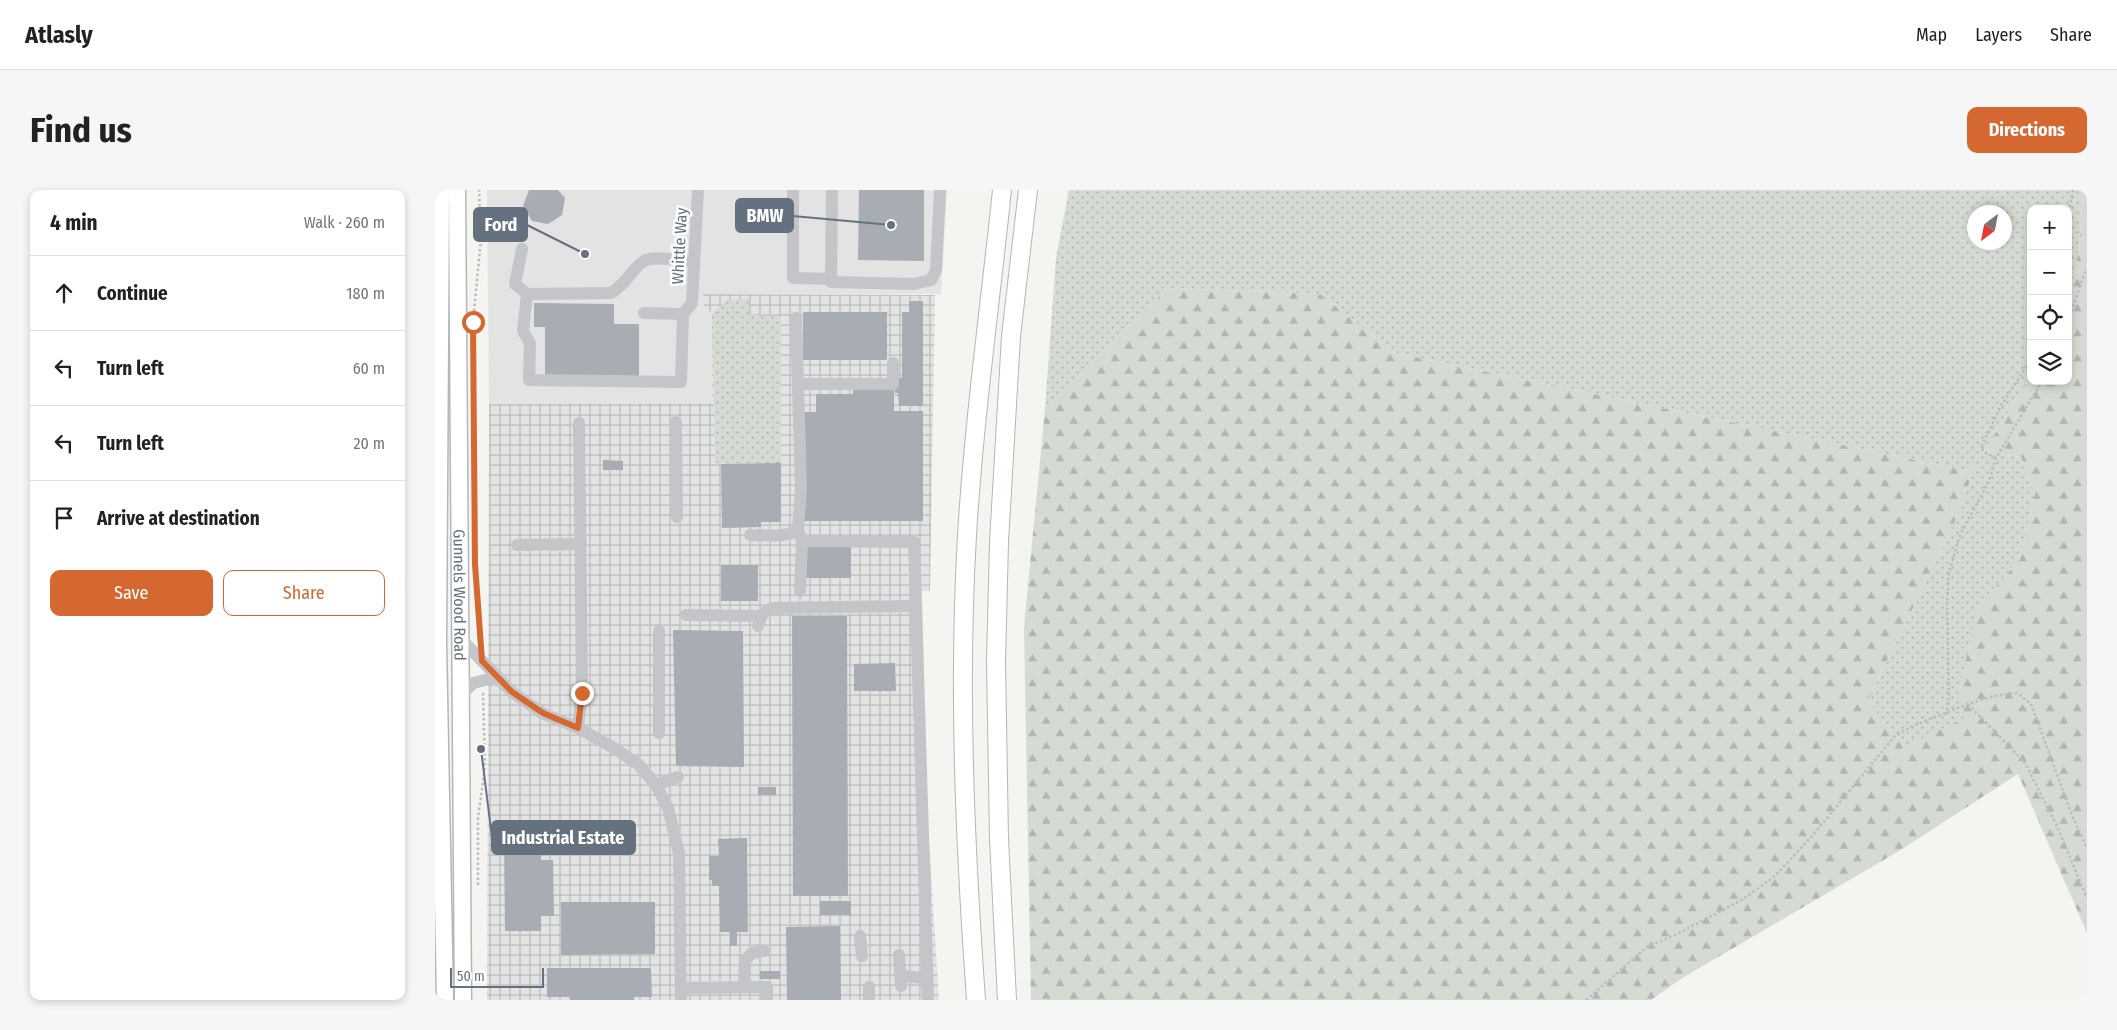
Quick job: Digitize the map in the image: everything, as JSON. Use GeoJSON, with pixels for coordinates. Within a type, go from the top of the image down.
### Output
{"type":"FeatureCollection","features":[{"type":"Feature","properties":{"kind":"highway"},"geometry":{"type":"LineString","coordinates":[[976,1000],[965,844],[963,658],[967,536],[974,446],[1002,190]]}},
{"type":"Feature","properties":{"kind":"highway"},"geometry":{"type":"LineString","coordinates":[[1007,1000],[999,839],[996,661],[999,542],[1011,336],[1029,190]]}},
{"type":"Feature","properties":{"kind":"highway"},"geometry":{"type":"LineString","coordinates":[[1026,217],[1033,190]]}},
{"type":"Feature","properties":{"kind":"main road","name":"Gunnels Wood Road"},"geometry":{"type":"LineString","coordinates":[[441,190],[438,213],[439,818],[445,1000]]}},
{"type":"Feature","properties":{"kind":"main road","name":"Gunnels Wood Road"},"geometry":{"type":"LineString","coordinates":[[457,190],[463,1000]]}},
{"type":"Feature","properties":{"kind":"street","name":"Whittle Way"},"geometry":{"type":"LineString","coordinates":[[683,314],[693,303],[699,190]]}},
{"type":"Feature","properties":{"kind":"street"},"geometry":{"type":"LineString","coordinates":[[793,190],[793,278],[831,279],[831,282],[915,284],[931,280],[936,270],[940,190]]}},
{"type":"Feature","properties":{"kind":"street"},"geometry":{"type":"LineString","coordinates":[[831,279],[832,190]]}},
{"type":"Feature","properties":{"kind":"street"},"geometry":{"type":"LineString","coordinates":[[522,248],[515,284],[527,294],[611,293],[623,286],[644,261],[653,258],[694,262]]}},
{"type":"Feature","properties":{"kind":"street"},"geometry":{"type":"LineString","coordinates":[[527,294],[523,331],[530,343],[529,380],[681,382],[683,314],[644,313]]}},
{"type":"Feature","properties":{"kind":"street"},"geometry":{"type":"LineString","coordinates":[[796,318],[801,488],[800,591]]}},
{"type":"Feature","properties":{"kind":"street"},"geometry":{"type":"LineString","coordinates":[[798,384],[893,384],[893,363]]}},
{"type":"Feature","properties":{"kind":"street"},"geometry":{"type":"LineString","coordinates":[[676,422],[677,517]]}},
{"type":"Feature","properties":{"kind":"street"},"geometry":{"type":"LineString","coordinates":[[578,728],[582,693],[579,423]]}},
{"type":"Feature","properties":{"kind":"street"},"geometry":{"type":"LineString","coordinates":[[750,535],[775,536],[792,534],[914,542],[928,1000]]}},
{"type":"Feature","properties":{"kind":"street"},"geometry":{"type":"LineString","coordinates":[[517,545],[581,544]]}},
{"type":"Feature","properties":{"kind":"street"},"geometry":{"type":"LineString","coordinates":[[686,616],[759,621],[765,610],[773,608],[915,606]]}},
{"type":"Feature","properties":{"kind":"street"},"geometry":{"type":"LineString","coordinates":[[659,631],[659,733]]}},
{"type":"Feature","properties":{"kind":"street"},"geometry":{"type":"LineString","coordinates":[[461,639],[512,692],[543,713],[578,728],[614,748],[637,764],[656,785],[668,808],[679,853],[681,994],[744,986],[767,987],[767,1000]]}},
{"type":"Feature","properties":{"kind":"street"},"geometry":{"type":"LineString","coordinates":[[461,695],[482,679],[498,677]]}},
{"type":"Feature","properties":{"kind":"street"},"geometry":{"type":"LineString","coordinates":[[656,785],[678,777]]}},
{"type":"Feature","properties":{"kind":"street"},"geometry":{"type":"LineString","coordinates":[[860,936],[862,956]]}},
{"type":"Feature","properties":{"kind":"street"},"geometry":{"type":"LineString","coordinates":[[744,986],[745,960],[752,952],[764,951]]}},
{"type":"Feature","properties":{"kind":"street"},"geometry":{"type":"LineString","coordinates":[[899,955],[901,981],[927,978]]}},
{"type":"Feature","properties":{"kind":"path"},"geometry":{"type":"LineString","coordinates":[[473,322],[481,239],[478,190]]}},
{"type":"Feature","properties":{"kind":"path"},"geometry":{"type":"LineString","coordinates":[[2070,205],[2073,190]]}},
{"type":"Feature","properties":{"kind":"path"},"geometry":{"type":"LineString","coordinates":[[2072,309],[2086,268]]}},
{"type":"Feature","properties":{"kind":"path"},"geometry":{"type":"LineString","coordinates":[[1996,458],[1984,452],[1981,447],[2001,406],[2027,365]]}},
{"type":"Feature","properties":{"kind":"path"},"geometry":{"type":"LineString","coordinates":[[1946,715],[1949,698],[1947,604],[1949,573],[1960,535],[1989,481],[1996,458],[2039,385]]}},
{"type":"Feature","properties":{"kind":"path"},"geometry":{"type":"LineString","coordinates":[[475,487],[475,564],[482,661]]}},
{"type":"Feature","properties":{"kind":"path"},"geometry":{"type":"LineString","coordinates":[[478,894],[479,818],[485,767],[482,679]]}},
{"type":"Feature","properties":{"kind":"path"},"geometry":{"type":"LineString","coordinates":[[1586,1000],[1647,947],[1677,934],[1742,900],[1775,876],[1812,836],[1895,736],[1913,726],[1946,715],[1968,704],[1994,696],[2017,694],[2031,704],[2072,814],[2087,848]]}},
{"type":"Feature","properties":{"kind":"path"},"geometry":{"type":"LineString","coordinates":[[1968,704],[2025,763],[2056,824],[2087,898]]}},
{"type":"Feature","properties":{"kind":"path"},"geometry":{"type":"LineString","coordinates":[[480,768],[485,767]]}},
{"type":"Feature","properties":{"kind":"shaded area"},"geometry":{"type":"Polygon","coordinates":[[[487,190],[947,190],[941,294],[703,294],[703,304],[712,314],[712,403],[489,404],[487,190]]]}},
{"type":"Feature","properties":{"kind":"shaded area"},"geometry":{"type":"Polygon","coordinates":[[[703,294],[935,295],[930,591],[922,591],[927,811],[939,1000],[487,1000],[489,404],[712,403],[712,314],[703,304],[703,294]]]}},
{"type":"Feature","properties":{"kind":"green space"},"geometry":{"type":"Polygon","coordinates":[[[1069,190],[2083,190],[2079,251],[2072,282],[2072,205],[2027,205],[2027,382],[1984,452],[2021,457],[2035,494],[2020,559],[1977,608],[1967,717],[1906,748],[1867,701],[1953,526],[1977,461],[1968,471],[1395,353],[1320,294],[1168,288],[1045,409],[1056,258],[1069,190]]]}},
{"type":"Feature","properties":{"kind":"green space"},"geometry":{"type":"Polygon","coordinates":[[[2083,190],[2087,190],[2087,933],[2018,774],[1899,851],[1684,977],[1651,1000],[1031,1000],[1024,627],[1045,409],[1168,288],[1320,294],[1395,353],[1968,471],[1978,459],[1953,526],[1867,701],[1906,747],[1966,717],[1958,696],[1977,608],[2020,559],[2035,494],[2021,457],[1984,452],[2027,382],[2027,385],[2072,385],[2072,282],[2079,251],[2083,190]]]}},
{"type":"Feature","properties":{"kind":"green space"},"geometry":{"type":"Polygon","coordinates":[[[749,299],[749,315],[781,316],[781,463],[715,463],[712,314],[726,300],[749,299]]]}},
{"type":"Feature","properties":{"kind":"building"},"geometry":{"type":"Polygon","coordinates":[[[529,190],[558,190],[565,198],[562,215],[548,224],[532,221],[523,206],[529,190]]]}},
{"type":"Feature","properties":{"kind":"building"},"geometry":{"type":"Polygon","coordinates":[[[859,190],[924,190],[924,261],[858,260],[859,190]]]}},
{"type":"Feature","properties":{"kind":"building"},"geometry":{"type":"Polygon","coordinates":[[[909,301],[923,301],[923,406],[899,406],[898,393],[895,393],[895,378],[902,378],[902,312],[909,312],[909,301]]]}},
{"type":"Feature","properties":{"kind":"building"},"geometry":{"type":"Polygon","coordinates":[[[534,303],[614,304],[614,324],[639,324],[639,376],[545,375],[545,327],[534,327],[534,303]]]}},
{"type":"Feature","properties":{"kind":"building"},"geometry":{"type":"Polygon","coordinates":[[[803,312],[887,312],[887,360],[803,360],[803,312]]]}},
{"type":"Feature","properties":{"kind":"building"},"geometry":{"type":"Polygon","coordinates":[[[853,388],[894,388],[894,411],[923,411],[923,521],[804,521],[804,412],[816,412],[816,394],[853,394],[853,388]]]}},
{"type":"Feature","properties":{"kind":"building"},"geometry":{"type":"Polygon","coordinates":[[[603,460],[623,461],[623,470],[603,470],[603,460]]]}},
{"type":"Feature","properties":{"kind":"building"},"geometry":{"type":"Polygon","coordinates":[[[781,463],[781,522],[761,522],[761,527],[722,528],[721,464],[781,463]]]}},
{"type":"Feature","properties":{"kind":"building"},"geometry":{"type":"Polygon","coordinates":[[[806,545],[851,545],[851,578],[806,578],[806,545]]]}},
{"type":"Feature","properties":{"kind":"building"},"geometry":{"type":"Polygon","coordinates":[[[721,565],[758,565],[758,601],[721,601],[721,565]]]}},
{"type":"Feature","properties":{"kind":"building"},"geometry":{"type":"Polygon","coordinates":[[[792,616],[847,616],[848,896],[793,896],[792,616]]]}},
{"type":"Feature","properties":{"kind":"building"},"geometry":{"type":"Polygon","coordinates":[[[673,630],[743,631],[744,767],[676,766],[673,630]]]}},
{"type":"Feature","properties":{"kind":"building"},"geometry":{"type":"Polygon","coordinates":[[[895,663],[896,691],[854,691],[854,664],[895,663]]]}},
{"type":"Feature","properties":{"kind":"building"},"geometry":{"type":"Polygon","coordinates":[[[758,787],[776,787],[776,795],[758,795],[758,787]]]}},
{"type":"Feature","properties":{"kind":"building"},"geometry":{"type":"Polygon","coordinates":[[[747,838],[748,932],[737,932],[737,946],[730,946],[730,932],[720,932],[719,886],[712,886],[712,880],[709,880],[709,856],[719,856],[718,839],[747,838]]]}},
{"type":"Feature","properties":{"kind":"building"},"geometry":{"type":"Polygon","coordinates":[[[504,843],[541,843],[541,860],[553,860],[554,916],[541,916],[541,931],[505,931],[504,843]]]}},
{"type":"Feature","properties":{"kind":"building"},"geometry":{"type":"Polygon","coordinates":[[[820,901],[851,901],[851,915],[820,915],[820,901]]]}},
{"type":"Feature","properties":{"kind":"building"},"geometry":{"type":"Polygon","coordinates":[[[561,902],[655,902],[655,954],[561,955],[561,902]]]}},
{"type":"Feature","properties":{"kind":"building"},"geometry":{"type":"Polygon","coordinates":[[[840,926],[841,1000],[787,1000],[786,927],[840,926]]]}},
{"type":"Feature","properties":{"kind":"building"},"geometry":{"type":"Polygon","coordinates":[[[547,968],[651,968],[652,997],[634,997],[634,1000],[570,1000],[570,997],[547,997],[547,968]]]}},
{"type":"Feature","properties":{"kind":"building"},"geometry":{"type":"Polygon","coordinates":[[[760,971],[780,971],[780,979],[760,979],[760,971]]]}},
{"type":"Feature","properties":{"kind":"place","name":"BMW"},"geometry":{"type":"Point","coordinates":[891,225]}},
{"type":"Feature","properties":{"kind":"place","name":"Ford"},"geometry":{"type":"Point","coordinates":[585,254]}},
{"type":"Feature","properties":{"kind":"place","name":"Industrial Estate"},"geometry":{"type":"Point","coordinates":[481,749]}},
{"type":"Feature","properties":{"kind":"route"},"geometry":{"type":"LineString","coordinates":[[473,322],[475,564],[482,661],[512,692],[543,713],[578,728],[582,693]]}}]}
